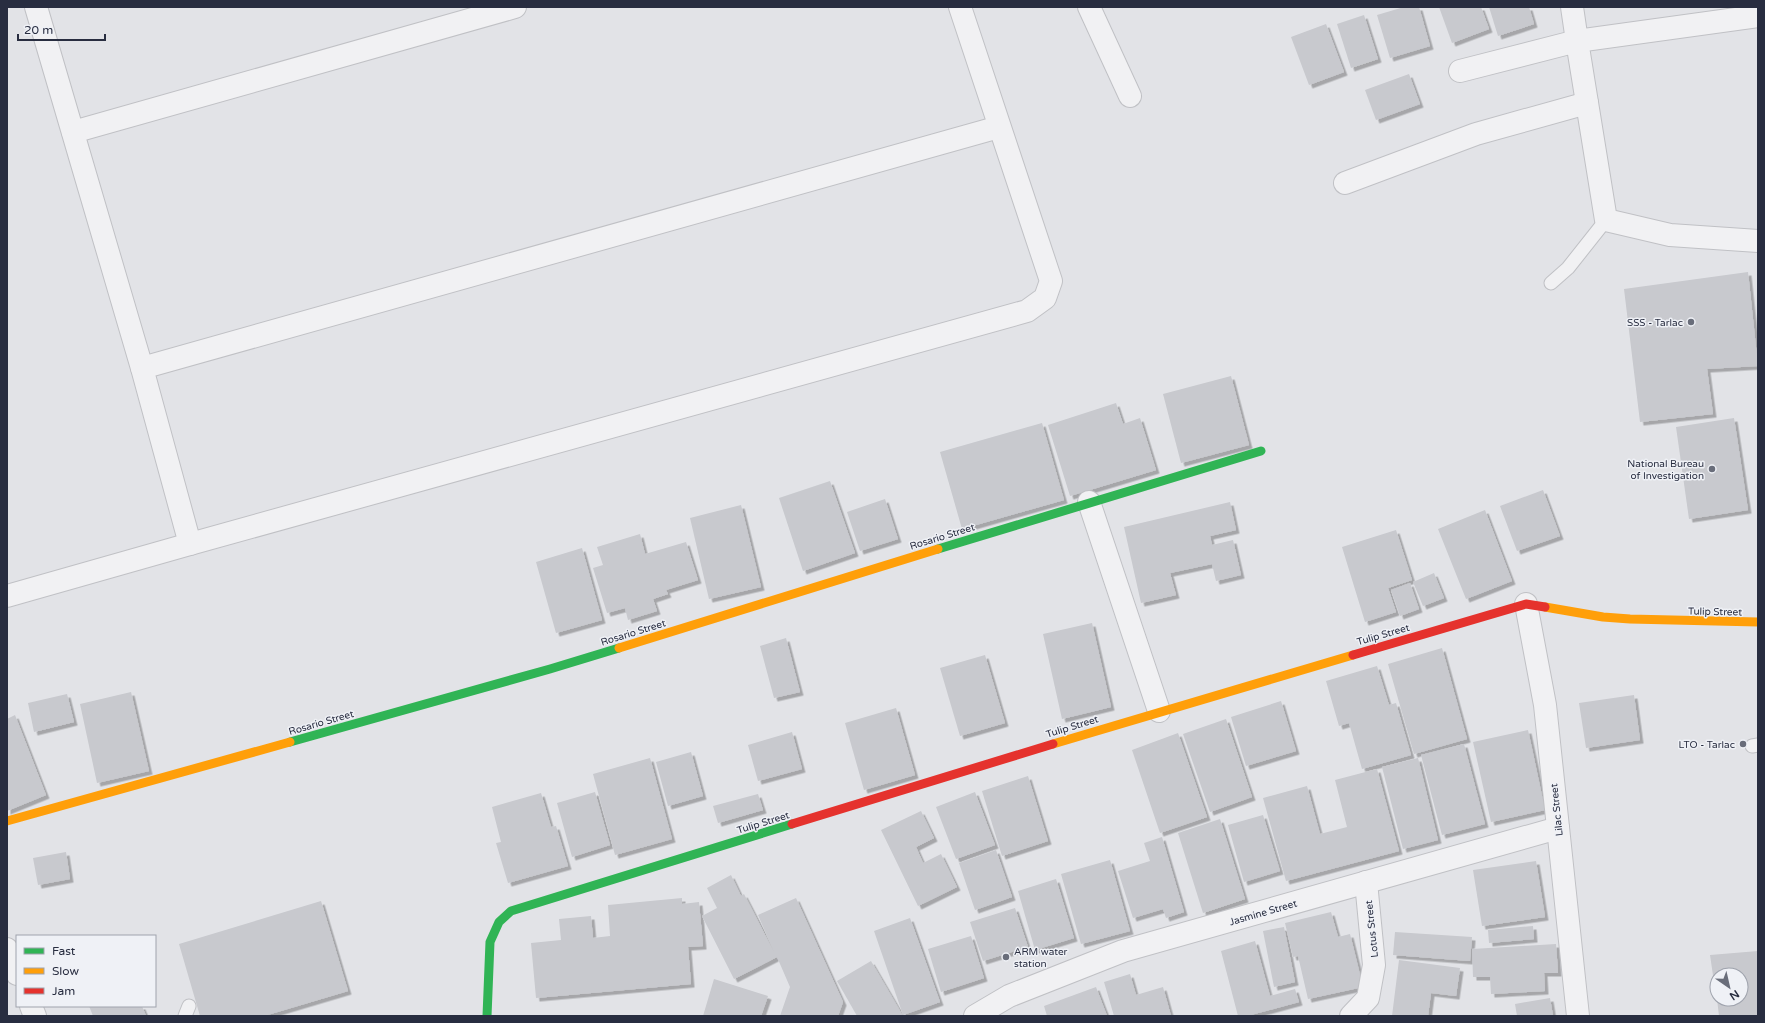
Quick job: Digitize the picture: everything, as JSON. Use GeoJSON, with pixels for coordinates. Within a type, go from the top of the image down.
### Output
{"type":"FeatureCollection","features":[{"type":"Feature","properties":{"kind":"street"},"geometry":{"type":"LineString","coordinates":[[36,7],[142,368],[190,544]]}},
{"type":"Feature","properties":{"kind":"street"},"geometry":{"type":"LineString","coordinates":[[73,132],[515,7]]}},
{"type":"Feature","properties":{"kind":"street"},"geometry":{"type":"LineString","coordinates":[[7,596],[1027,311],[1045,298],[1051,281],[960,7]]}},
{"type":"Feature","properties":{"kind":"street"},"geometry":{"type":"LineString","coordinates":[[1089,7],[1130,96]]}},
{"type":"Feature","properties":{"kind":"street"},"geometry":{"type":"LineString","coordinates":[[1572,7],[1606,220],[1670,235],[1758,241]]}},
{"type":"Feature","properties":{"kind":"street"},"geometry":{"type":"LineString","coordinates":[[1460,71],[1577,41],[1758,17],[1757,7]]}},
{"type":"Feature","properties":{"kind":"street"},"geometry":{"type":"LineString","coordinates":[[1345,183],[1476,134],[1587,103]]}},
{"type":"Feature","properties":{"kind":"street"},"geometry":{"type":"LineString","coordinates":[[142,368],[999,127]]}},
{"type":"Feature","properties":{"kind":"street","name":"Rosario Street"},"geometry":{"type":"LineString","coordinates":[[7,821],[550,669],[1090,502],[1261,451]]}},
{"type":"Feature","properties":{"kind":"street"},"geometry":{"type":"LineString","coordinates":[[1090,502],[1159,711]]}},
{"type":"Feature","properties":{"kind":"street","name":"Tulip Street"},"geometry":{"type":"LineString","coordinates":[[486,1016],[490,942],[499,922],[511,911],[1159,711],[1526,604],[1604,617],[1758,622]]}},
{"type":"Feature","properties":{"kind":"street","name":"Lilac Street"},"geometry":{"type":"LineString","coordinates":[[1526,604],[1545,705],[1578,1016]]}},
{"type":"Feature","properties":{"kind":"street","name":"Jasmine Street"},"geometry":{"type":"LineString","coordinates":[[975,1016],[1009,996],[1123,951],[1558,828]]}},
{"type":"Feature","properties":{"kind":"street","name":"Lotus Street"},"geometry":{"type":"LineString","coordinates":[[1351,1016],[1368,998],[1374,965],[1366,882]]}},
{"type":"Feature","properties":{"kind":"street"},"geometry":{"type":"LineString","coordinates":[[7,949],[16,972]]}},
{"type":"Feature","properties":{"kind":"lane"},"geometry":{"type":"LineString","coordinates":[[1551,284],[1568,268],[1606,220]]}},
{"type":"Feature","properties":{"kind":"building"},"geometry":{"type":"Polygon","coordinates":[[[1404,7],[1419,7],[1430,46],[1390,58],[1377,15],[1404,7]]]}},
{"type":"Feature","properties":{"kind":"building"},"geometry":{"type":"Polygon","coordinates":[[[1439,7],[1481,7],[1489,29],[1452,43],[1439,7]]]}},
{"type":"Feature","properties":{"kind":"building"},"geometry":{"type":"Polygon","coordinates":[[[1489,7],[1529,7],[1534,24],[1498,36],[1489,7]]]}},
{"type":"Feature","properties":{"kind":"building"},"geometry":{"type":"Polygon","coordinates":[[[1364,15],[1378,59],[1351,68],[1337,24],[1364,15]]]}},
{"type":"Feature","properties":{"kind":"building"},"geometry":{"type":"Polygon","coordinates":[[[1326,24],[1344,72],[1309,85],[1291,37],[1326,24]]]}},
{"type":"Feature","properties":{"kind":"building"},"geometry":{"type":"Polygon","coordinates":[[[1409,74],[1420,104],[1376,120],[1365,90],[1409,74]]]}},
{"type":"Feature","properties":{"kind":"building","name":"SSS - Tarlac"},"geometry":{"type":"Polygon","coordinates":[[[1748,272],[1758,366],[1707,369],[1713,414],[1640,422],[1624,289],[1748,272]]]}},
{"type":"Feature","properties":{"kind":"building"},"geometry":{"type":"Polygon","coordinates":[[[1231,376],[1249,445],[1181,463],[1163,394],[1231,376]]]}},
{"type":"Feature","properties":{"kind":"building"},"geometry":{"type":"Polygon","coordinates":[[[1116,403],[1123,424],[1140,418],[1156,470],[1070,496],[1048,425],[1116,403]]]}},
{"type":"Feature","properties":{"kind":"building","name":"National Bureau of Investigation"},"geometry":{"type":"Polygon","coordinates":[[[1734,418],[1748,510],[1689,519],[1676,427],[1734,418]]]}},
{"type":"Feature","properties":{"kind":"building"},"geometry":{"type":"Polygon","coordinates":[[[1042,423],[1064,500],[962,529],[940,452],[1042,423]]]}},
{"type":"Feature","properties":{"kind":"building"},"geometry":{"type":"Polygon","coordinates":[[[830,481],[855,553],[803,571],[779,498],[830,481]]]}},
{"type":"Feature","properties":{"kind":"building"},"geometry":{"type":"Polygon","coordinates":[[[1543,490],[1560,536],[1517,551],[1500,506],[1543,490]]]}},
{"type":"Feature","properties":{"kind":"building"},"geometry":{"type":"Polygon","coordinates":[[[885,499],[898,539],[860,551],[847,512],[885,499]]]}},
{"type":"Feature","properties":{"kind":"building"},"geometry":{"type":"Polygon","coordinates":[[[1230,502],[1236,530],[1210,536],[1212,545],[1233,540],[1241,575],[1216,581],[1212,564],[1170,573],[1176,595],[1141,603],[1124,527],[1230,502]]]}},
{"type":"Feature","properties":{"kind":"building"},"geometry":{"type":"Polygon","coordinates":[[[741,505],[761,587],[709,599],[690,518],[741,505]]]}},
{"type":"Feature","properties":{"kind":"building"},"geometry":{"type":"Polygon","coordinates":[[[1485,510],[1512,581],[1466,599],[1438,529],[1485,510]]]}},
{"type":"Feature","properties":{"kind":"building"},"geometry":{"type":"Polygon","coordinates":[[[1396,530],[1412,580],[1388,588],[1396,612],[1365,622],[1342,547],[1396,530]]]}},
{"type":"Feature","properties":{"kind":"building"},"geometry":{"type":"Polygon","coordinates":[[[640,534],[645,554],[686,542],[698,580],[666,590],[668,594],[653,599],[657,611],[628,620],[625,608],[607,613],[593,568],[603,565],[597,547],[640,534]]]}},
{"type":"Feature","properties":{"kind":"building"},"geometry":{"type":"Polygon","coordinates":[[[582,548],[602,620],[556,633],[536,562],[582,548]]]}},
{"type":"Feature","properties":{"kind":"building"},"geometry":{"type":"Polygon","coordinates":[[[1434,573],[1444,598],[1423,606],[1413,582],[1434,573]]]}},
{"type":"Feature","properties":{"kind":"building"},"geometry":{"type":"Polygon","coordinates":[[[1410,583],[1419,609],[1400,616],[1391,590],[1410,583]]]}},
{"type":"Feature","properties":{"kind":"building"},"geometry":{"type":"Polygon","coordinates":[[[1092,623],[1111,707],[1062,719],[1043,634],[1092,623]]]}},
{"type":"Feature","properties":{"kind":"building"},"geometry":{"type":"Polygon","coordinates":[[[786,638],[800,692],[774,698],[760,646],[786,638]]]}},
{"type":"Feature","properties":{"kind":"building"},"geometry":{"type":"Polygon","coordinates":[[[1442,648],[1467,739],[1414,754],[1388,664],[1442,648]]]}},
{"type":"Feature","properties":{"kind":"building"},"geometry":{"type":"Polygon","coordinates":[[[985,655],[1005,723],[960,736],[940,668],[985,655]]]}},
{"type":"Feature","properties":{"kind":"building"},"geometry":{"type":"Polygon","coordinates":[[[1377,666],[1389,705],[1396,703],[1411,755],[1362,769],[1349,723],[1339,726],[1326,681],[1377,666]]]}},
{"type":"Feature","properties":{"kind":"building"},"geometry":{"type":"Polygon","coordinates":[[[131,692],[149,771],[97,783],[80,704],[131,692]]]}},
{"type":"Feature","properties":{"kind":"building"},"geometry":{"type":"Polygon","coordinates":[[[67,694],[74,722],[34,732],[28,703],[67,694]]]}},
{"type":"Feature","properties":{"kind":"building"},"geometry":{"type":"Polygon","coordinates":[[[1634,695],[1640,740],[1586,748],[1579,703],[1634,695]]]}},
{"type":"Feature","properties":{"kind":"building"},"geometry":{"type":"Polygon","coordinates":[[[1281,701],[1296,751],[1246,766],[1231,717],[1281,701]]]}},
{"type":"Feature","properties":{"kind":"building"},"geometry":{"type":"Polygon","coordinates":[[[896,708],[915,775],[864,790],[845,723],[896,708]]]}},
{"type":"Feature","properties":{"kind":"building"},"geometry":{"type":"Polygon","coordinates":[[[15,715],[46,795],[7,811],[7,719],[15,715]]]}},
{"type":"Feature","properties":{"kind":"building"},"geometry":{"type":"Polygon","coordinates":[[[1226,719],[1252,797],[1210,812],[1183,734],[1226,719]]]}},
{"type":"Feature","properties":{"kind":"building"},"geometry":{"type":"Polygon","coordinates":[[[1528,730],[1545,810],[1491,822],[1473,742],[1528,730]]]}},
{"type":"Feature","properties":{"kind":"building"},"geometry":{"type":"Polygon","coordinates":[[[792,732],[802,769],[758,781],[748,745],[792,732]]]}},
{"type":"Feature","properties":{"kind":"building"},"geometry":{"type":"Polygon","coordinates":[[[1178,733],[1207,817],[1160,833],[1132,750],[1178,733]]]}},
{"type":"Feature","properties":{"kind":"building"},"geometry":{"type":"Polygon","coordinates":[[[1464,744],[1485,824],[1442,835],[1421,755],[1464,744]]]}},
{"type":"Feature","properties":{"kind":"building"},"geometry":{"type":"Polygon","coordinates":[[[691,752],[703,796],[668,806],[656,762],[691,752]]]}},
{"type":"Feature","properties":{"kind":"building"},"geometry":{"type":"Polygon","coordinates":[[[650,758],[672,839],[615,855],[593,774],[650,758]]]}},
{"type":"Feature","properties":{"kind":"building"},"geometry":{"type":"Polygon","coordinates":[[[1418,758],[1438,840],[1403,849],[1382,767],[1418,758]]]}},
{"type":"Feature","properties":{"kind":"building"},"geometry":{"type":"Polygon","coordinates":[[[1377,769],[1399,851],[1286,881],[1263,798],[1307,786],[1320,834],[1347,827],[1335,780],[1377,769]]]}},
{"type":"Feature","properties":{"kind":"building"},"geometry":{"type":"Polygon","coordinates":[[[1028,776],[1048,841],[1002,856],[982,791],[1028,776]]]}},
{"type":"Feature","properties":{"kind":"building"},"geometry":{"type":"Polygon","coordinates":[[[595,792],[610,845],[572,857],[557,803],[595,792]]]}},
{"type":"Feature","properties":{"kind":"building"},"geometry":{"type":"Polygon","coordinates":[[[975,792],[995,845],[956,859],[936,807],[975,792]]]}},
{"type":"Feature","properties":{"kind":"building"},"geometry":{"type":"Polygon","coordinates":[[[541,793],[551,827],[556,826],[568,866],[508,883],[496,843],[501,842],[492,807],[541,793]]]}},
{"type":"Feature","properties":{"kind":"building"},"geometry":{"type":"Polygon","coordinates":[[[758,794],[763,810],[718,823],[713,806],[758,794]]]}},
{"type":"Feature","properties":{"kind":"building"},"geometry":{"type":"Polygon","coordinates":[[[921,811],[934,838],[916,847],[923,863],[941,854],[957,887],[918,906],[881,830],[921,811]]]}},
{"type":"Feature","properties":{"kind":"building"},"geometry":{"type":"Polygon","coordinates":[[[1263,815],[1280,871],[1244,882],[1228,825],[1263,815]]]}},
{"type":"Feature","properties":{"kind":"building"},"geometry":{"type":"Polygon","coordinates":[[[1220,819],[1245,899],[1203,913],[1178,833],[1220,819]]]}},
{"type":"Feature","properties":{"kind":"building"},"geometry":{"type":"Polygon","coordinates":[[[1162,837],[1184,912],[1166,918],[1163,909],[1133,918],[1118,871],[1150,861],[1144,843],[1162,837]]]}},
{"type":"Feature","properties":{"kind":"building"},"geometry":{"type":"Polygon","coordinates":[[[996,850],[1012,897],[975,910],[959,863],[996,850]]]}},
{"type":"Feature","properties":{"kind":"building"},"geometry":{"type":"Polygon","coordinates":[[[66,852],[70,879],[38,885],[33,858],[66,852]]]}},
{"type":"Feature","properties":{"kind":"building"},"geometry":{"type":"Polygon","coordinates":[[[1110,860],[1130,931],[1081,944],[1061,874],[1110,860]]]}},
{"type":"Feature","properties":{"kind":"building"},"geometry":{"type":"Polygon","coordinates":[[[1536,861],[1545,917],[1482,926],[1473,870],[1536,861]]]}},
{"type":"Feature","properties":{"kind":"building"},"geometry":{"type":"Polygon","coordinates":[[[731,875],[741,896],[744,894],[774,952],[758,915],[796,898],[843,1002],[838,1016],[780,1016],[790,987],[777,957],[734,979],[702,916],[717,908],[707,888],[731,875]]]}},
{"type":"Feature","properties":{"kind":"building"},"geometry":{"type":"Polygon","coordinates":[[[1056,879],[1074,938],[1035,950],[1018,891],[1056,879]]]}},
{"type":"Feature","properties":{"kind":"building"},"geometry":{"type":"Polygon","coordinates":[[[682,898],[682,904],[699,902],[703,946],[688,947],[691,984],[536,998],[531,943],[561,940],[559,919],[591,916],[593,938],[610,936],[608,905],[682,898]]]}},
{"type":"Feature","properties":{"kind":"building"},"geometry":{"type":"Polygon","coordinates":[[[321,901],[348,991],[264,1016],[200,1016],[179,944],[321,901]]]}},
{"type":"Feature","properties":{"kind":"building"},"geometry":{"type":"Polygon","coordinates":[[[1015,908],[1028,947],[983,961],[970,922],[1015,908]]]}},
{"type":"Feature","properties":{"kind":"building"},"geometry":{"type":"Polygon","coordinates":[[[1331,912],[1338,937],[1350,934],[1363,987],[1308,999],[1298,956],[1293,957],[1285,923],[1331,912]]]}},
{"type":"Feature","properties":{"kind":"building"},"geometry":{"type":"Polygon","coordinates":[[[910,918],[940,1002],[903,1015],[874,931],[910,918]]]}},
{"type":"Feature","properties":{"kind":"building"},"geometry":{"type":"Polygon","coordinates":[[[1533,926],[1534,939],[1489,943],[1488,930],[1533,926]]]}},
{"type":"Feature","properties":{"kind":"building"},"geometry":{"type":"Polygon","coordinates":[[[1284,927],[1295,982],[1274,987],[1263,931],[1284,927]]]}},
{"type":"Feature","properties":{"kind":"building"},"geometry":{"type":"Polygon","coordinates":[[[1395,932],[1472,937],[1470,961],[1393,955],[1395,932]]]}},
{"type":"Feature","properties":{"kind":"building"},"geometry":{"type":"Polygon","coordinates":[[[971,936],[984,978],[941,992],[928,949],[971,936]]]}},
{"type":"Feature","properties":{"kind":"building"},"geometry":{"type":"Polygon","coordinates":[[[1255,941],[1270,996],[1295,989],[1299,1002],[1247,1016],[1238,1016],[1221,951],[1255,941]]]}},
{"type":"Feature","properties":{"kind":"building"},"geometry":{"type":"Polygon","coordinates":[[[1556,944],[1558,973],[1544,973],[1545,991],[1491,994],[1490,977],[1473,977],[1472,949],[1556,944]]]}},
{"type":"Feature","properties":{"kind":"building"},"geometry":{"type":"Polygon","coordinates":[[[1758,951],[1758,1016],[1719,1016],[1718,1007],[1749,1007],[1749,967],[1712,967],[1710,955],[1758,951]]]}},
{"type":"Feature","properties":{"kind":"building"},"geometry":{"type":"Polygon","coordinates":[[[1399,960],[1460,968],[1456,996],[1431,993],[1428,1016],[1392,1016],[1399,960]]]}},
{"type":"Feature","properties":{"kind":"building"},"geometry":{"type":"Polygon","coordinates":[[[871,961],[903,1016],[857,1016],[837,981],[871,961]]]}},
{"type":"Feature","properties":{"kind":"building"},"geometry":{"type":"Polygon","coordinates":[[[1130,974],[1136,995],[1163,987],[1171,1016],[1114,1016],[1104,982],[1130,974]]]}},
{"type":"Feature","properties":{"kind":"building"},"geometry":{"type":"Polygon","coordinates":[[[714,979],[768,996],[761,1016],[703,1016],[714,979]]]}},
{"type":"Feature","properties":{"kind":"building"},"geometry":{"type":"Polygon","coordinates":[[[1096,987],[1107,1016],[1047,1016],[1044,1006],[1096,987]]]}},
{"type":"Feature","properties":{"kind":"building"},"geometry":{"type":"Polygon","coordinates":[[[1550,998],[1553,1016],[1517,1016],[1515,1004],[1550,998]]]}},
{"type":"Feature","properties":{"kind":"building"},"geometry":{"type":"Polygon","coordinates":[[[89,1007],[142,1007],[146,1016],[93,1016],[89,1007]]]}},
{"type":"Feature","properties":{"kind":"traffic: fast"},"geometry":{"type":"LineString","coordinates":[[938,549],[1261,451]]}},
{"type":"Feature","properties":{"kind":"traffic: fast"},"geometry":{"type":"LineString","coordinates":[[290,742],[550,669],[619,648]]}},
{"type":"Feature","properties":{"kind":"traffic: fast"},"geometry":{"type":"LineString","coordinates":[[487,1016],[490,942],[499,922],[511,911],[792,824]]}},
{"type":"Feature","properties":{"kind":"traffic: slow"},"geometry":{"type":"LineString","coordinates":[[619,648],[938,549]]}},
{"type":"Feature","properties":{"kind":"traffic: slow"},"geometry":{"type":"LineString","coordinates":[[1545,607],[1603,617],[1630,619],[1758,622]]}},
{"type":"Feature","properties":{"kind":"traffic: slow"},"geometry":{"type":"LineString","coordinates":[[1053,744],[1353,655]]}},
{"type":"Feature","properties":{"kind":"traffic: slow"},"geometry":{"type":"LineString","coordinates":[[7,821],[290,742]]}},
{"type":"Feature","properties":{"kind":"traffic: jam"},"geometry":{"type":"LineString","coordinates":[[1353,655],[1526,604],[1545,607]]}},
{"type":"Feature","properties":{"kind":"traffic: jam"},"geometry":{"type":"LineString","coordinates":[[792,824],[1053,744]]}},
{"type":"Feature","properties":{"kind":"place","name":"SSS - Tarlac"},"geometry":{"type":"Point","coordinates":[1691,322]}},
{"type":"Feature","properties":{"kind":"place","name":"National Bureau of Investigation"},"geometry":{"type":"Point","coordinates":[1712,469]}},
{"type":"Feature","properties":{"kind":"place","name":"LTO - Tarlac"},"geometry":{"type":"Point","coordinates":[1743,744]}},
{"type":"Feature","properties":{"kind":"place","name":"ARM water station"},"geometry":{"type":"Point","coordinates":[1006,957]}}]}
